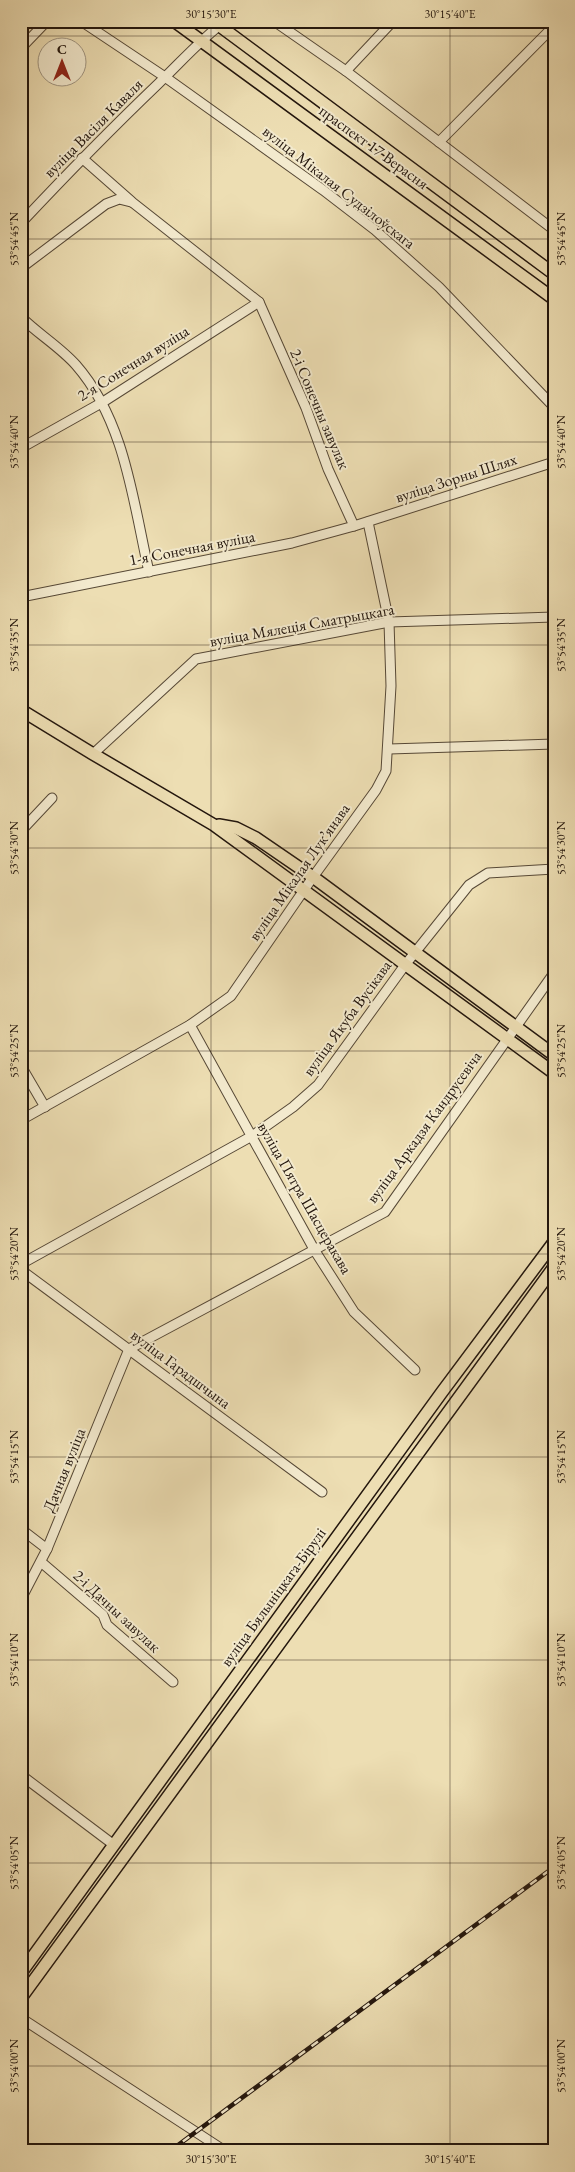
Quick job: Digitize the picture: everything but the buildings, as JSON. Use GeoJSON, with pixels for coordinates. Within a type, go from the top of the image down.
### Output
{"type":"FeatureCollection","features":[{"type":"Feature","properties":{"kind":"main road","name":"праспект 17 Верасня"},"geometry":{"type":"LineString","coordinates":[[174,21],[554,299]]}},
{"type":"Feature","properties":{"kind":"main road","name":"праспект 17 Верасня"},"geometry":{"type":"LineString","coordinates":[[219,23],[554,274]]}},
{"type":"Feature","properties":{"kind":"main road"},"geometry":{"type":"LineString","coordinates":[[21,710],[214,824],[554,1074]]}},
{"type":"Feature","properties":{"kind":"main road"},"geometry":{"type":"LineString","coordinates":[[214,824],[236,828],[256,838],[313,877],[554,1055]]}},
{"type":"Feature","properties":{"kind":"main road","name":"вуліца Бялыніцкага-Бірулі"},"geometry":{"type":"LineString","coordinates":[[21,1973],[436,1400],[554,1242]]}},
{"type":"Feature","properties":{"kind":"main road","name":"вуліца Бялыніцкага-Бірулі"},"geometry":{"type":"LineString","coordinates":[[21,1998],[554,1268]]}},
{"type":"Feature","properties":{"kind":"street"},"geometry":{"type":"LineString","coordinates":[[21,48],[47,21]]}},
{"type":"Feature","properties":{"kind":"street","name":"вуліца Мікалая Судзілоўскага"},"geometry":{"type":"LineString","coordinates":[[81,21],[165,77],[323,190],[375,230],[439,286],[554,407]]}},
{"type":"Feature","properties":{"kind":"street"},"geometry":{"type":"LineString","coordinates":[[274,21],[346,71],[554,230]]}},
{"type":"Feature","properties":{"kind":"street"},"geometry":{"type":"LineString","coordinates":[[346,71],[393,21]]}},
{"type":"Feature","properties":{"kind":"street","name":"вуліца Васіля Каваля"},"geometry":{"type":"LineString","coordinates":[[21,223],[82,158],[219,23]]}},
{"type":"Feature","properties":{"kind":"street"},"geometry":{"type":"LineString","coordinates":[[439,142],[554,26]]}},
{"type":"Feature","properties":{"kind":"street"},"geometry":{"type":"LineString","coordinates":[[82,158],[132,202],[259,302]]}},
{"type":"Feature","properties":{"kind":"street"},"geometry":{"type":"LineString","coordinates":[[21,268],[106,204],[119,199],[132,202]]}},
{"type":"Feature","properties":{"kind":"street","name":"2-я Сонечная вуліца"},"geometry":{"type":"LineString","coordinates":[[21,448],[103,402],[259,302]]}},
{"type":"Feature","properties":{"kind":"street","name":"2-і Сонечны завулак"},"geometry":{"type":"LineString","coordinates":[[259,302],[306,408],[328,469],[354,526]]}},
{"type":"Feature","properties":{"kind":"street"},"geometry":{"type":"LineString","coordinates":[[21,317],[75,364],[103,402],[117,438],[149,572]]}},
{"type":"Feature","properties":{"kind":"street","name":"вуліца Зорны Шлях"},"geometry":{"type":"LineString","coordinates":[[368,522],[554,462]]}},
{"type":"Feature","properties":{"kind":"street","name":"1-я Сонечная вуліца"},"geometry":{"type":"LineString","coordinates":[[21,597],[253,552],[368,522]]}},
{"type":"Feature","properties":{"kind":"street","name":"вуліца Мікалая Лукʼянава"},"geometry":{"type":"LineString","coordinates":[[21,1120],[190,1025],[231,996],[304,889],[376,790],[386,771],[389,749],[391,686],[389,622],[368,522]]}},
{"type":"Feature","properties":{"kind":"street","name":"вуліца Мялеція Сматрыцкага"},"geometry":{"type":"LineString","coordinates":[[93,754],[196,659],[389,622],[554,617]]}},
{"type":"Feature","properties":{"kind":"street"},"geometry":{"type":"LineString","coordinates":[[389,749],[554,744]]}},
{"type":"Feature","properties":{"kind":"street"},"geometry":{"type":"LineString","coordinates":[[21,831],[52,798]]}},
{"type":"Feature","properties":{"kind":"street","name":"вуліца Якуба Вусікава"},"geometry":{"type":"LineString","coordinates":[[21,1264],[252,1136],[293,1107],[318,1084],[414,953],[469,885],[488,873],[554,869]]}},
{"type":"Feature","properties":{"kind":"street","name":"вуліца Аркадзя Кандрусевіча"},"geometry":{"type":"LineString","coordinates":[[129,1349],[385,1212],[554,973]]}},
{"type":"Feature","properties":{"kind":"street","name":"вуліца Пятра Шасцеракава"},"geometry":{"type":"LineString","coordinates":[[190,1025],[315,1251],[354,1312],[415,1370]]}},
{"type":"Feature","properties":{"kind":"street"},"geometry":{"type":"LineString","coordinates":[[21,1066],[45,1107]]}},
{"type":"Feature","properties":{"kind":"street","name":"вуліца Гарадшчына"},"geometry":{"type":"LineString","coordinates":[[21,1270],[322,1492]]}},
{"type":"Feature","properties":{"kind":"street","name":"Дачная вуліца"},"geometry":{"type":"LineString","coordinates":[[21,1599],[47,1550],[129,1349]]}},
{"type":"Feature","properties":{"kind":"street"},"geometry":{"type":"LineString","coordinates":[[21,1529],[47,1550]]}},
{"type":"Feature","properties":{"kind":"street","name":"2-і Дачны завулак"},"geometry":{"type":"LineString","coordinates":[[41,1562],[103,1615],[107,1626],[173,1682]]}},
{"type":"Feature","properties":{"kind":"street"},"geometry":{"type":"LineString","coordinates":[[21,1775],[114,1845]]}},
{"type":"Feature","properties":{"kind":"street"},"geometry":{"type":"LineString","coordinates":[[21,2018],[224,2151]]}},
{"type":"Feature","properties":{"kind":"railway"},"geometry":{"type":"LineString","coordinates":[[170,2151],[554,1867]]}}]}
